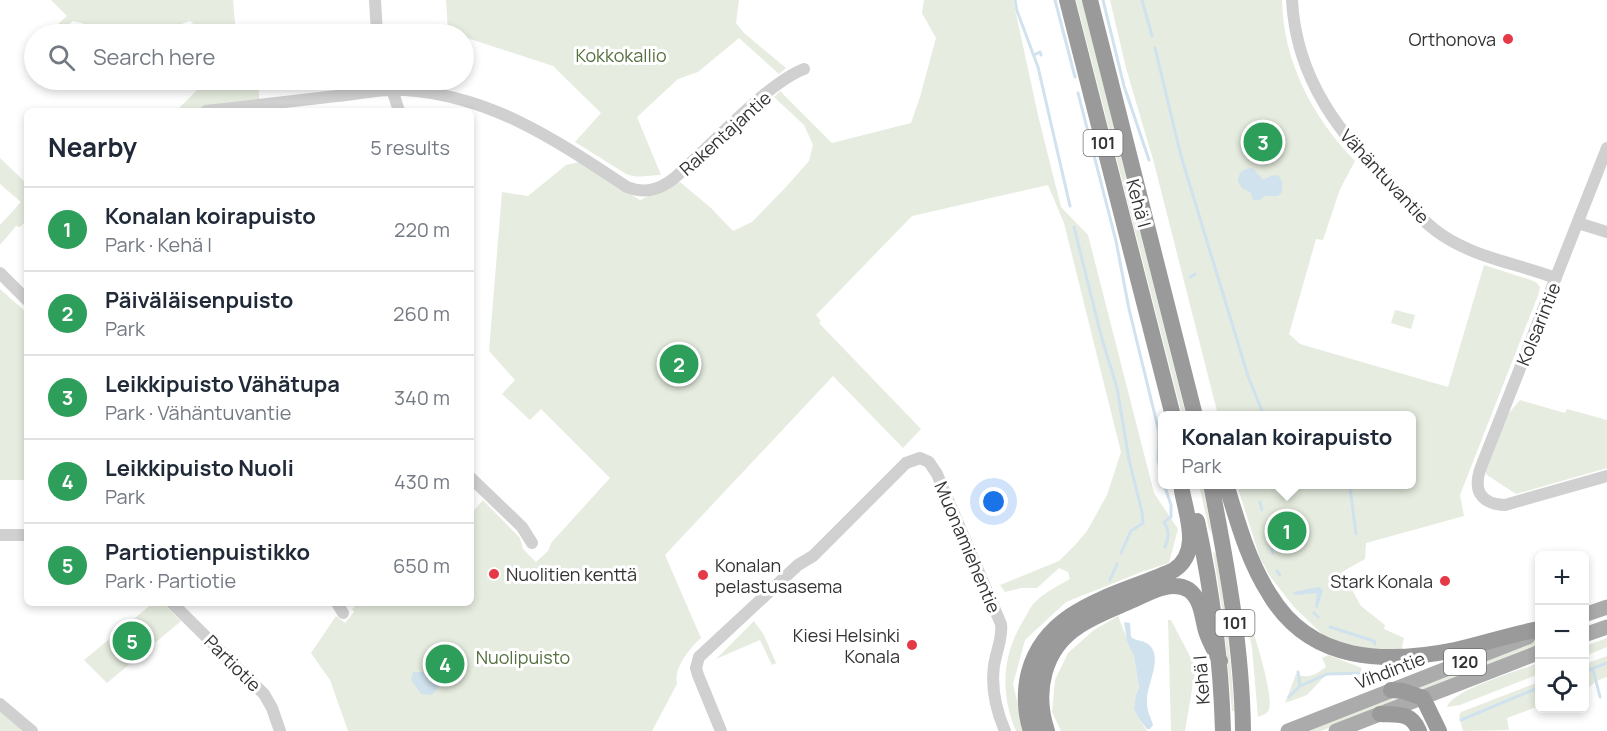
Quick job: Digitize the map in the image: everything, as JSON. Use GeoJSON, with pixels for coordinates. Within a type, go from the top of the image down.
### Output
{"type":"FeatureCollection","features":[{"type":"Feature","properties":{"kind":"highway","name":"Kehä I"},"geometry":{"type":"LineString","coordinates":[[1067,0],[1172,411]]}},
{"type":"Feature","properties":{"kind":"highway","name":"Kehä I"},"geometry":{"type":"LineString","coordinates":[[1090,0],[1194,411]]}},
{"type":"Feature","properties":{"kind":"highway"},"geometry":{"type":"LineString","coordinates":[[1190,391],[1199,411]]}},
{"type":"Feature","properties":{"kind":"highway"},"geometry":{"type":"LineString","coordinates":[[1031,731],[1026,710],[1028,678],[1037,651],[1049,633],[1059,623],[1079,610],[1165,574],[1185,561],[1190,550],[1191,538],[1182,489]]}},
{"type":"Feature","properties":{"kind":"highway","name":"Kehä I"},"geometry":{"type":"LineString","coordinates":[[1191,489],[1207,566],[1220,661],[1223,723]]}},
{"type":"Feature","properties":{"kind":"highway","name":"101"},"geometry":{"type":"LineString","coordinates":[[1211,489],[1231,595],[1244,731]]}},
{"type":"Feature","properties":{"kind":"highway"},"geometry":{"type":"LineString","coordinates":[[1228,489],[1242,537],[1263,583],[1280,609],[1305,632],[1335,649],[1364,657],[1398,657],[1456,650],[1535,632]]}},
{"type":"Feature","properties":{"kind":"highway"},"geometry":{"type":"LineString","coordinates":[[1047,731],[1040,705],[1040,692],[1046,668],[1056,649],[1071,632],[1087,621],[1150,592],[1176,585],[1195,595],[1207,633],[1220,661]]}},
{"type":"Feature","properties":{"kind":"highway"},"geometry":{"type":"LineString","coordinates":[[1390,690],[1403,691],[1423,698],[1439,731]]}},
{"type":"Feature","properties":{"kind":"highway"},"geometry":{"type":"LineString","coordinates":[[1380,714],[1408,717],[1414,721],[1419,731]]}},
{"type":"Feature","properties":{"kind":"main road"},"geometry":{"type":"LineString","coordinates":[[1589,613],[1607,607]]}},
{"type":"Feature","properties":{"kind":"main road"},"geometry":{"type":"LineString","coordinates":[[1589,633],[1607,627]]}},
{"type":"Feature","properties":{"kind":"main road","name":"Vihdintie"},"geometry":{"type":"LineString","coordinates":[[1288,731],[1535,633]]}},
{"type":"Feature","properties":{"kind":"main road","name":"Vihdintie"},"geometry":{"type":"LineString","coordinates":[[1336,731],[1535,654]]}},
{"type":"Feature","properties":{"kind":"street"},"geometry":{"type":"LineString","coordinates":[[375,0],[376,24]]}},
{"type":"Feature","properties":{"kind":"street","name":"Vähäntuvantie"},"geometry":{"type":"LineString","coordinates":[[1292,0],[1300,51],[1312,84],[1331,116],[1373,169],[1426,223],[1442,235],[1482,254],[1556,278]]}},
{"type":"Feature","properties":{"kind":"street","name":"Rakentajantie"},"geometry":{"type":"LineString","coordinates":[[405,90],[449,98],[509,116],[546,134],[627,187],[643,191],[656,189],[677,176],[791,74],[804,69]]}},
{"type":"Feature","properties":{"kind":"street"},"geometry":{"type":"LineString","coordinates":[[227,108],[355,90]]}},
{"type":"Feature","properties":{"kind":"street"},"geometry":{"type":"LineString","coordinates":[[393,90],[398,108]]}},
{"type":"Feature","properties":{"kind":"street","name":"Kolsarintie"},"geometry":{"type":"LineString","coordinates":[[1607,148],[1477,477],[1477,488],[1490,503],[1505,505],[1607,476]]}},
{"type":"Feature","properties":{"kind":"street"},"geometry":{"type":"LineString","coordinates":[[1578,223],[1607,232]]}},
{"type":"Feature","properties":{"kind":"street"},"geometry":{"type":"LineString","coordinates":[[0,273],[24,297]]}},
{"type":"Feature","properties":{"kind":"street","name":"Muonamiehentie"},"geometry":{"type":"LineString","coordinates":[[721,731],[698,675],[698,662],[703,653],[720,640],[798,565],[813,555],[906,463],[920,458],[929,462],[937,474],[1001,624],[1001,638],[993,680],[996,704],[1005,731]]}},
{"type":"Feature","properties":{"kind":"street"},"geometry":{"type":"LineString","coordinates":[[474,481],[522,527],[532,543]]}},
{"type":"Feature","properties":{"kind":"street"},"geometry":{"type":"LineString","coordinates":[[0,535],[24,535]]}},
{"type":"Feature","properties":{"kind":"street","name":"Partiotie"},"geometry":{"type":"LineString","coordinates":[[175,606],[264,694],[280,731]]}},
{"type":"Feature","properties":{"kind":"street"},"geometry":{"type":"LineString","coordinates":[[0,704],[32,731]]}},
{"type":"Feature","properties":{"kind":"green space"},"geometry":{"type":"Polygon","coordinates":[[[51,0],[233,0],[235,24],[193,24],[190,21],[181,24],[85,24],[73,21],[70,24],[58,24],[67,16],[51,0]]]}},
{"type":"Feature","properties":{"kind":"green space","name":"Kokkokallio"},"geometry":{"type":"Polygon","coordinates":[[[446,0],[739,0],[736,23],[744,33],[786,68],[779,74],[739,38],[698,72],[678,79],[637,117],[661,175],[639,177],[626,174],[575,142],[601,113],[553,66],[474,40],[474,24],[448,24],[446,0]]]}},
{"type":"Feature","properties":{"kind":"green space","name":"Nuolipuisto"},"geometry":{"type":"Polygon","coordinates":[[[924,0],[1013,0],[1061,207],[1088,235],[1154,493],[1178,529],[1169,563],[1066,602],[1025,640],[1013,684],[1024,731],[1016,731],[1007,703],[1006,689],[1007,661],[1011,647],[1033,604],[1047,592],[1070,579],[1068,572],[1059,568],[1037,588],[1021,588],[1005,592],[1000,585],[1059,561],[1076,544],[1087,531],[1107,495],[1121,452],[1064,223],[1048,185],[912,216],[816,315],[821,321],[819,323],[921,429],[903,448],[833,376],[665,555],[701,638],[680,665],[676,678],[677,684],[652,731],[348,731],[330,680],[311,653],[336,616],[345,623],[354,612],[352,609],[355,606],[474,606],[474,510],[483,500],[520,538],[523,549],[536,562],[610,478],[541,409],[530,420],[502,394],[515,380],[489,351],[502,192],[528,196],[566,165],[579,162],[640,200],[680,182],[711,208],[733,231],[752,222],[809,161],[813,145],[804,125],[774,97],[780,91],[832,143],[911,123],[936,38],[922,13],[924,0]]]}},
{"type":"Feature","properties":{"kind":"green space"},"geometry":{"type":"Polygon","coordinates":[[[1076,0],[1082,0],[1185,411],[1181,411],[1076,0]]]}},
{"type":"Feature","properties":{"kind":"green space"},"geometry":{"type":"Polygon","coordinates":[[[1110,0],[1282,0],[1288,45],[1303,88],[1326,126],[1355,161],[1340,189],[1323,240],[1316,239],[1289,334],[1300,344],[1448,387],[1484,265],[1531,280],[1540,287],[1460,495],[1464,516],[1366,543],[1365,559],[1342,572],[1361,606],[1385,625],[1384,629],[1404,638],[1401,652],[1373,652],[1325,637],[1293,606],[1270,576],[1260,558],[1238,489],[1416,489],[1416,411],[1217,411],[1154,163],[1126,68],[1110,0]]]}},
{"type":"Feature","properties":{"kind":"green space"},"geometry":{"type":"Polygon","coordinates":[[[197,90],[259,90],[260,108],[179,108],[197,90]]]}},
{"type":"Feature","properties":{"kind":"green space"},"geometry":{"type":"Polygon","coordinates":[[[0,158],[24,181],[24,223],[20,227],[16,226],[0,245],[0,225],[21,202],[0,184],[0,158]]]}},
{"type":"Feature","properties":{"kind":"green space"},"geometry":{"type":"Polygon","coordinates":[[[0,289],[24,310],[24,480],[0,480],[0,289]]]}},
{"type":"Feature","properties":{"kind":"green space"},"geometry":{"type":"Polygon","coordinates":[[[1395,310],[1415,315],[1411,329],[1391,323],[1395,310]]]}},
{"type":"Feature","properties":{"kind":"green space"},"geometry":{"type":"Polygon","coordinates":[[[1520,400],[1565,413],[1567,409],[1607,420],[1607,468],[1516,494],[1487,475],[1485,471],[1503,420],[1520,400]]]}},
{"type":"Feature","properties":{"kind":"green space"},"geometry":{"type":"Polygon","coordinates":[[[1200,489],[1204,489],[1212,534],[1200,489]]]}},
{"type":"Feature","properties":{"kind":"green space"},"geometry":{"type":"Polygon","coordinates":[[[1213,552],[1216,554],[1225,613],[1234,711],[1232,711],[1223,615],[1213,552]]]}},
{"type":"Feature","properties":{"kind":"green space"},"geometry":{"type":"Polygon","coordinates":[[[149,606],[166,606],[181,621],[107,683],[84,660],[149,606]]]}},
{"type":"Feature","properties":{"kind":"green space"},"geometry":{"type":"Polygon","coordinates":[[[1248,614],[1269,690],[1269,709],[1258,717],[1252,648],[1246,615],[1248,614]]]}},
{"type":"Feature","properties":{"kind":"green space"},"geometry":{"type":"Polygon","coordinates":[[[1118,616],[1134,656],[1139,688],[1136,695],[1140,720],[1147,731],[1061,731],[1052,712],[1055,680],[1068,653],[1094,630],[1118,616]]]}},
{"type":"Feature","properties":{"kind":"green space"},"geometry":{"type":"Polygon","coordinates":[[[1168,620],[1171,620],[1194,664],[1195,672],[1185,731],[1171,731],[1168,620]]]}},
{"type":"Feature","properties":{"kind":"green space"},"geometry":{"type":"Polygon","coordinates":[[[754,621],[764,635],[776,663],[772,665],[760,640],[716,659],[754,621]]]}},
{"type":"Feature","properties":{"kind":"green space"},"geometry":{"type":"Polygon","coordinates":[[[1607,638],[1607,647],[1589,654],[1589,645],[1607,638]]]}},
{"type":"Feature","properties":{"kind":"green space"},"geometry":{"type":"Polygon","coordinates":[[[1535,641],[1535,648],[1422,691],[1417,686],[1535,641]]]}},
{"type":"Feature","properties":{"kind":"green space"},"geometry":{"type":"Polygon","coordinates":[[[1328,655],[1362,668],[1360,673],[1325,676],[1307,695],[1285,703],[1296,674],[1308,676],[1318,672],[1326,667],[1322,658],[1328,655]]]}},
{"type":"Feature","properties":{"kind":"green space"},"geometry":{"type":"Polygon","coordinates":[[[1607,656],[1607,677],[1596,681],[1589,687],[1589,663],[1607,656]]]}},
{"type":"Feature","properties":{"kind":"green space"},"geometry":{"type":"Polygon","coordinates":[[[1535,664],[1535,676],[1460,705],[1447,707],[1461,694],[1535,664]]]}},
{"type":"Feature","properties":{"kind":"green space"},"geometry":{"type":"Polygon","coordinates":[[[1535,684],[1535,708],[1507,718],[1509,730],[1463,731],[1459,716],[1461,712],[1535,684]]]}},
{"type":"Feature","properties":{"kind":"green space"},"geometry":{"type":"Polygon","coordinates":[[[1391,698],[1399,700],[1321,731],[1303,731],[1391,698]]]}},
{"type":"Feature","properties":{"kind":"green space"},"geometry":{"type":"Polygon","coordinates":[[[0,711],[24,731],[0,731],[0,711]]]}},
{"type":"Feature","properties":{"kind":"water"},"geometry":{"type":"Polygon","coordinates":[[[1250,168],[1254,169],[1263,180],[1278,175],[1282,181],[1282,192],[1278,196],[1265,196],[1260,200],[1253,200],[1251,193],[1242,188],[1238,182],[1241,172],[1250,168]]]}},
{"type":"Feature","properties":{"kind":"water"},"geometry":{"type":"Polygon","coordinates":[[[1319,587],[1323,590],[1317,609],[1315,606],[1317,593],[1295,595],[1293,592],[1319,587]]]}},
{"type":"Feature","properties":{"kind":"water"},"geometry":{"type":"Polygon","coordinates":[[[1124,622],[1130,623],[1131,637],[1148,644],[1155,656],[1147,696],[1153,725],[1150,729],[1147,729],[1134,709],[1139,688],[1134,656],[1127,641],[1124,622]]]}},
{"type":"Feature","properties":{"kind":"water"},"geometry":{"type":"Polygon","coordinates":[[[413,672],[436,672],[443,680],[432,695],[421,694],[411,680],[413,672]]]}},
{"type":"Feature","properties":{"kind":"waterway"},"geometry":{"type":"LineString","coordinates":[[1015,0],[1038,67],[1070,206]]}},
{"type":"Feature","properties":{"kind":"waterway"},"geometry":{"type":"LineString","coordinates":[[1055,0],[1075,77]]}},
{"type":"Feature","properties":{"kind":"waterway"},"geometry":{"type":"LineString","coordinates":[[1103,0],[1124,86],[1149,160]]}},
{"type":"Feature","properties":{"kind":"waterway"},"geometry":{"type":"LineString","coordinates":[[1142,0],[1152,36]]}},
{"type":"Feature","properties":{"kind":"waterway"},"geometry":{"type":"LineString","coordinates":[[1155,48],[1181,156],[1248,376],[1262,411]]}},
{"type":"Feature","properties":{"kind":"waterway"},"geometry":{"type":"LineString","coordinates":[[1034,55],[1040,52],[1041,55]]}},
{"type":"Feature","properties":{"kind":"waterway"},"geometry":{"type":"LineString","coordinates":[[1078,93],[1116,241],[1129,309],[1158,428]]}},
{"type":"Feature","properties":{"kind":"waterway"},"geometry":{"type":"LineString","coordinates":[[1074,227],[1102,339],[1117,388],[1129,460],[1142,512],[1143,523],[1131,531],[1121,553]]}},
{"type":"Feature","properties":{"kind":"waterway"},"geometry":{"type":"LineString","coordinates":[[1190,277],[1195,274]]}},
{"type":"Feature","properties":{"kind":"waterway"},"geometry":{"type":"LineString","coordinates":[[1165,547],[1168,534],[1164,522],[1171,517],[1171,505],[1166,489]]}},
{"type":"Feature","properties":{"kind":"waterway"},"geometry":{"type":"LineString","coordinates":[[1350,489],[1356,534]]}},
{"type":"Feature","properties":{"kind":"waterway"},"geometry":{"type":"LineString","coordinates":[[1260,502],[1262,510]]}},
{"type":"Feature","properties":{"kind":"waterway"},"geometry":{"type":"LineString","coordinates":[[1271,546],[1273,553]]}},
{"type":"Feature","properties":{"kind":"waterway"},"geometry":{"type":"LineString","coordinates":[[1110,580],[1117,564]]}},
{"type":"Feature","properties":{"kind":"waterway"},"geometry":{"type":"LineString","coordinates":[[1277,571],[1280,575]]}},
{"type":"Feature","properties":{"kind":"waterway"},"geometry":{"type":"LineString","coordinates":[[1314,613],[1318,617]]}},
{"type":"Feature","properties":{"kind":"waterway"},"geometry":{"type":"LineString","coordinates":[[1330,627],[1374,641],[1375,644]]}},
{"type":"Feature","properties":{"kind":"waterway"},"geometry":{"type":"LineString","coordinates":[[1589,670],[1607,663]]}},
{"type":"Feature","properties":{"kind":"waterway"},"geometry":{"type":"LineString","coordinates":[[1593,669],[1600,697]]}},
{"type":"Feature","properties":{"kind":"waterway"},"geometry":{"type":"LineString","coordinates":[[1298,672],[1300,686]]}},
{"type":"Feature","properties":{"kind":"waterway"},"geometry":{"type":"LineString","coordinates":[[1289,697],[1300,686],[1327,674],[1373,673]]}},
{"type":"Feature","properties":{"kind":"waterway"},"geometry":{"type":"LineString","coordinates":[[1461,720],[1535,689]]}},
{"type":"Feature","properties":{"kind":"place","name":"Orthonova"},"geometry":{"type":"Point","coordinates":[1508,39]}},
{"type":"Feature","properties":{"kind":"place","name":"Leikkipuisto Vähätupa"},"geometry":{"type":"Point","coordinates":[1263,142]}},
{"type":"Feature","properties":{"kind":"place","name":"Päiväläisenpuisto"},"geometry":{"type":"Point","coordinates":[679,364]}},
{"type":"Feature","properties":{"kind":"place","name":"Konalan koirapuisto"},"geometry":{"type":"Point","coordinates":[1287,531]}},
{"type":"Feature","properties":{"kind":"place","name":"Nuolitien kenttä"},"geometry":{"type":"Point","coordinates":[494,574]}},
{"type":"Feature","properties":{"kind":"place","name":"Konalan pelastusasema"},"geometry":{"type":"Point","coordinates":[703,575]}},
{"type":"Feature","properties":{"kind":"place","name":"Stark Konala"},"geometry":{"type":"Point","coordinates":[1445,581]}},
{"type":"Feature","properties":{"kind":"place","name":"Partiotienpuistikko"},"geometry":{"type":"Point","coordinates":[132,641]}},
{"type":"Feature","properties":{"kind":"place","name":"Kiesi Helsinki Konala"},"geometry":{"type":"Point","coordinates":[912,645]}},
{"type":"Feature","properties":{"kind":"place","name":"Leikkipuisto Nuoli"},"geometry":{"type":"Point","coordinates":[445,664]}}]}
